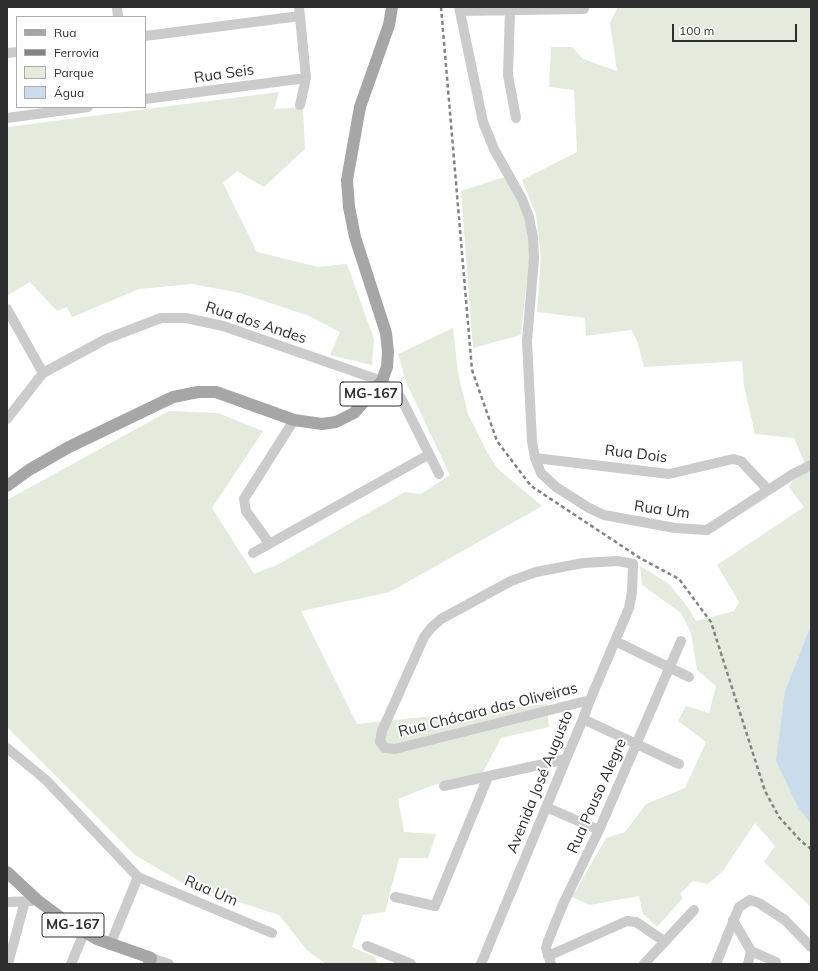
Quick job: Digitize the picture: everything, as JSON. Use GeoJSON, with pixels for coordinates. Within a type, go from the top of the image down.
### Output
{"type":"FeatureCollection","features":[{"type":"Feature","properties":{"kind":"main road","name":"MG-167"},"geometry":{"type":"LineString","coordinates":[[7,486],[29,470],[69,447],[161,402],[187,394],[216,392],[294,420],[322,424],[336,422],[354,413],[382,381],[388,352],[386,333],[355,237],[349,207],[347,180],[360,107],[389,26],[392,7]]}},
{"type":"Feature","properties":{"kind":"main road","name":"MG-167"},"geometry":{"type":"LineString","coordinates":[[7,872],[31,901],[84,933],[150,961]]}},
{"type":"Feature","properties":{"kind":"street"},"geometry":{"type":"LineString","coordinates":[[460,9],[584,9]]}},
{"type":"Feature","properties":{"kind":"street","name":"Rua Um"},"geometry":{"type":"LineString","coordinates":[[460,9],[483,122],[494,149],[522,199],[529,217],[533,238],[534,258],[527,341],[532,441],[535,458],[541,473],[556,487],[589,508],[604,515],[675,528],[708,530],[793,474],[811,465]]}},
{"type":"Feature","properties":{"kind":"street"},"geometry":{"type":"LineString","coordinates":[[510,10],[508,75],[516,118]]}},
{"type":"Feature","properties":{"kind":"street"},"geometry":{"type":"LineString","coordinates":[[146,36],[299,11],[306,78],[300,105]]}},
{"type":"Feature","properties":{"kind":"street","name":"Rua Seis"},"geometry":{"type":"LineString","coordinates":[[146,99],[306,78]]}},
{"type":"Feature","properties":{"kind":"street"},"geometry":{"type":"LineString","coordinates":[[7,118],[81,108]]}},
{"type":"Feature","properties":{"kind":"street"},"geometry":{"type":"LineString","coordinates":[[7,309],[43,373]]}},
{"type":"Feature","properties":{"kind":"street","name":"Rua dos Andes"},"geometry":{"type":"LineString","coordinates":[[7,419],[43,373],[106,339],[162,318],[186,318],[224,326],[382,381]]}},
{"type":"Feature","properties":{"kind":"street"},"geometry":{"type":"LineString","coordinates":[[382,381],[401,398],[428,455],[439,474]]}},
{"type":"Feature","properties":{"kind":"street"},"geometry":{"type":"LineString","coordinates":[[269,543],[246,511],[244,499],[294,420]]}},
{"type":"Feature","properties":{"kind":"street"},"geometry":{"type":"LineString","coordinates":[[253,553],[428,455]]}},
{"type":"Feature","properties":{"kind":"street","name":"Rua Dois"},"geometry":{"type":"LineString","coordinates":[[535,458],[669,474],[733,459],[741,461],[768,490]]}},
{"type":"Feature","properties":{"kind":"street","name":"Rua Chácara das Oliveiras"},"geometry":{"type":"LineString","coordinates":[[590,700],[395,749],[385,748],[380,742],[382,731],[424,637],[441,619],[511,581],[536,572],[583,563],[618,561],[633,564]]}},
{"type":"Feature","properties":{"kind":"street","name":"Avenida José Augusto"},"geometry":{"type":"LineString","coordinates":[[481,964],[629,608],[632,592],[633,564]]}},
{"type":"Feature","properties":{"kind":"street","name":"Rua Pouso Alegre"},"geometry":{"type":"LineString","coordinates":[[549,960],[546,948],[564,902],[599,830],[681,641]]}},
{"type":"Feature","properties":{"kind":"street"},"geometry":{"type":"LineString","coordinates":[[615,642],[689,677]]}},
{"type":"Feature","properties":{"kind":"street"},"geometry":{"type":"LineString","coordinates":[[583,719],[679,764]]}},
{"type":"Feature","properties":{"kind":"street"},"geometry":{"type":"LineString","coordinates":[[7,748],[46,780],[138,877],[110,945]]}},
{"type":"Feature","properties":{"kind":"street"},"geometry":{"type":"LineString","coordinates":[[444,786],[566,759]]}},
{"type":"Feature","properties":{"kind":"street"},"geometry":{"type":"LineString","coordinates":[[394,897],[435,906],[488,777]]}},
{"type":"Feature","properties":{"kind":"street"},"geometry":{"type":"LineString","coordinates":[[546,807],[599,830]]}},
{"type":"Feature","properties":{"kind":"street","name":"Rua Um"},"geometry":{"type":"LineString","coordinates":[[138,877],[272,933]]}},
{"type":"Feature","properties":{"kind":"street"},"geometry":{"type":"LineString","coordinates":[[716,964],[739,907],[750,900],[759,903],[784,920],[811,947]]}},
{"type":"Feature","properties":{"kind":"street"},"geometry":{"type":"LineString","coordinates":[[7,902],[31,901],[8,964]]}},
{"type":"Feature","properties":{"kind":"street"},"geometry":{"type":"LineString","coordinates":[[644,964],[694,910]]}},
{"type":"Feature","properties":{"kind":"street"},"geometry":{"type":"LineString","coordinates":[[733,920],[751,951],[776,962]]}},
{"type":"Feature","properties":{"kind":"street"},"geometry":{"type":"LineString","coordinates":[[549,960],[627,921],[636,922],[664,941]]}},
{"type":"Feature","properties":{"kind":"street"},"geometry":{"type":"LineString","coordinates":[[71,964],[84,933]]}},
{"type":"Feature","properties":{"kind":"street"},"geometry":{"type":"LineString","coordinates":[[367,946],[411,964]]}},
{"type":"Feature","properties":{"kind":"street"},"geometry":{"type":"LineString","coordinates":[[748,964],[751,951]]}},
{"type":"Feature","properties":{"kind":"street"},"geometry":{"type":"LineString","coordinates":[[150,961],[170,964]]}},
{"type":"Feature","properties":{"kind":"green space"},"geometry":{"type":"Polygon","coordinates":[[[618,7],[811,7],[811,625],[785,691],[799,809],[811,824],[811,907],[764,862],[775,846],[755,823],[722,872],[708,884],[693,881],[680,894],[683,898],[657,927],[643,914],[639,896],[590,905],[572,897],[606,838],[625,832],[646,804],[685,788],[706,742],[678,721],[686,706],[709,713],[716,686],[697,670],[691,633],[681,613],[642,585],[640,566],[669,584],[687,606],[696,621],[734,611],[739,602],[717,565],[804,507],[789,487],[804,462],[794,438],[755,434],[744,386],[742,361],[644,367],[637,340],[631,330],[586,336],[585,318],[537,312],[541,258],[536,214],[522,180],[577,152],[574,90],[549,87],[551,47],[572,47],[583,59],[617,71],[610,23],[618,7]]]}},
{"type":"Feature","properties":{"kind":"green space"},"geometry":{"type":"Polygon","coordinates":[[[279,92],[274,109],[303,107],[305,149],[264,187],[237,171],[223,183],[257,252],[318,267],[347,264],[374,339],[372,365],[330,355],[340,332],[309,316],[240,293],[192,284],[139,289],[72,317],[67,307],[57,311],[30,282],[8,295],[7,127],[279,92]]]}},
{"type":"Feature","properties":{"kind":"green space"},"geometry":{"type":"Polygon","coordinates":[[[505,177],[525,216],[530,254],[521,335],[473,348],[461,191],[505,177]]]}},
{"type":"Feature","properties":{"kind":"green space"},"geometry":{"type":"Polygon","coordinates":[[[453,328],[458,373],[468,414],[487,452],[498,469],[542,506],[390,592],[301,611],[357,724],[547,704],[549,727],[501,738],[481,776],[433,785],[398,799],[404,832],[436,834],[428,858],[399,858],[385,912],[363,915],[352,947],[375,957],[377,964],[326,964],[307,950],[279,915],[184,884],[135,855],[7,727],[7,500],[169,411],[218,413],[263,431],[212,508],[254,574],[277,565],[405,492],[421,494],[450,475],[406,382],[398,354],[453,328]]]}},
{"type":"Feature","properties":{"kind":"water"},"geometry":{"type":"Polygon","coordinates":[[[811,625],[811,824],[799,809],[776,761],[785,691],[811,625]]]}},
{"type":"Feature","properties":{"kind":"railway"},"geometry":{"type":"LineString","coordinates":[[441,7],[472,370],[497,441],[531,486],[640,558],[679,579],[711,622],[765,791],[779,817],[801,841],[811,849]]}}]}
